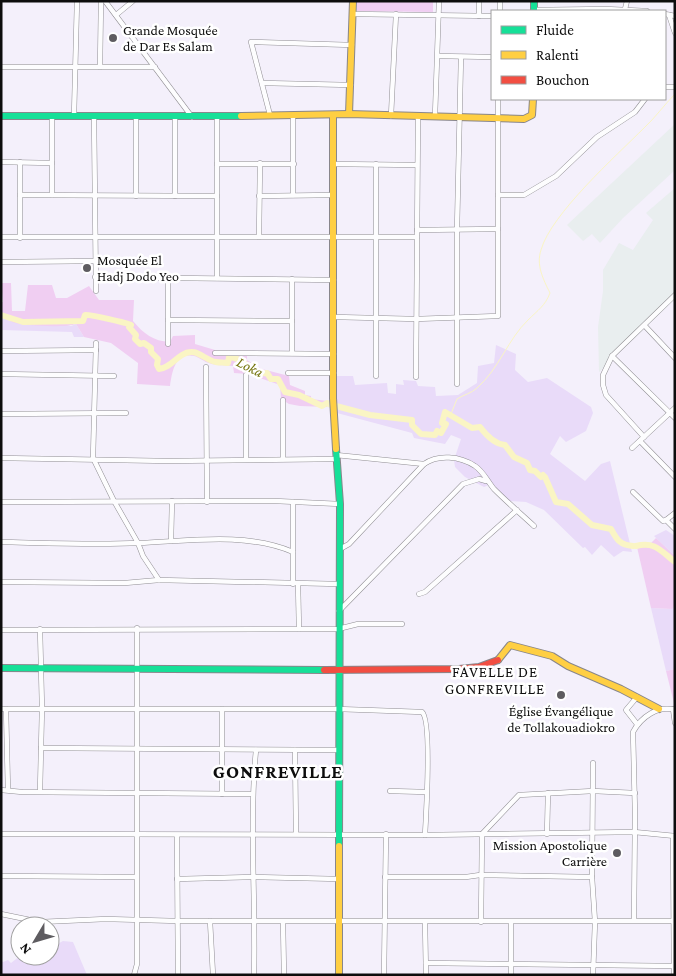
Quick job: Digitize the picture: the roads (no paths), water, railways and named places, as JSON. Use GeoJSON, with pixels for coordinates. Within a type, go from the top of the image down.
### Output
{"type":"FeatureCollection","features":[{"type":"Feature","properties":{"kind":"street"},"geometry":{"type":"LineString","coordinates":[[74,116],[77,1]]}},
{"type":"Feature","properties":{"kind":"street"},"geometry":{"type":"LineString","coordinates":[[100,67],[101,1]]}},
{"type":"Feature","properties":{"kind":"street"},"geometry":{"type":"LineString","coordinates":[[105,1],[192,117]]}},
{"type":"Feature","properties":{"kind":"street"},"geometry":{"type":"LineString","coordinates":[[116,15],[133,1]]}},
{"type":"Feature","properties":{"kind":"street"},"geometry":{"type":"LineString","coordinates":[[348,114],[351,84],[353,1]]}},
{"type":"Feature","properties":{"kind":"street"},"geometry":{"type":"LineString","coordinates":[[435,116],[439,1]]}},
{"type":"Feature","properties":{"kind":"street"},"geometry":{"type":"LineString","coordinates":[[479,1],[479,16]]}},
{"type":"Feature","properties":{"kind":"street"},"geometry":{"type":"LineString","coordinates":[[606,1],[606,10],[634,10]]}},
{"type":"Feature","properties":{"kind":"street"},"geometry":{"type":"LineString","coordinates":[[625,9],[627,1]]}},
{"type":"Feature","properties":{"kind":"street"},"geometry":{"type":"LineString","coordinates":[[353,14],[491,16]]}},
{"type":"Feature","properties":{"kind":"street"},"geometry":{"type":"LineString","coordinates":[[391,116],[396,14]]}},
{"type":"Feature","properties":{"kind":"street"},"geometry":{"type":"LineString","coordinates":[[667,14],[675,16]]}},
{"type":"Feature","properties":{"kind":"street"},"geometry":{"type":"LineString","coordinates":[[667,14],[675,33]]}},
{"type":"Feature","properties":{"kind":"street"},"geometry":{"type":"LineString","coordinates":[[270,115],[252,42],[352,45]]}},
{"type":"Feature","properties":{"kind":"street"},"geometry":{"type":"LineString","coordinates":[[438,56],[491,57]]}},
{"type":"Feature","properties":{"kind":"street"},"geometry":{"type":"LineString","coordinates":[[457,384],[457,229],[461,57]]}},
{"type":"Feature","properties":{"kind":"street"},"geometry":{"type":"LineString","coordinates":[[1,67],[75,69],[155,67]]}},
{"type":"Feature","properties":{"kind":"street"},"geometry":{"type":"LineString","coordinates":[[263,83],[351,84]]}},
{"type":"Feature","properties":{"kind":"street"},"geometry":{"type":"LineString","coordinates":[[335,317],[416,319],[498,316],[498,100]]}},
{"type":"Feature","properties":{"kind":"street"},"geometry":{"type":"LineString","coordinates":[[1,116],[217,117],[348,114],[498,119],[528,118],[533,112],[533,100]]}},
{"type":"Feature","properties":{"kind":"street"},"geometry":{"type":"LineString","coordinates":[[498,195],[524,195],[556,176],[597,137],[635,112],[644,100]]}},
{"type":"Feature","properties":{"kind":"street"},"geometry":{"type":"LineString","coordinates":[[333,114],[334,373],[336,457],[340,504],[338,584],[339,975]]}},
{"type":"Feature","properties":{"kind":"street"},"geometry":{"type":"LineString","coordinates":[[293,115],[293,195]]}},
{"type":"Feature","properties":{"kind":"street"},"geometry":{"type":"LineString","coordinates":[[52,116],[52,195]]}},
{"type":"Feature","properties":{"kind":"street"},"geometry":{"type":"LineString","coordinates":[[94,116],[96,290]]}},
{"type":"Feature","properties":{"kind":"street"},"geometry":{"type":"LineString","coordinates":[[416,376],[418,116]]}},
{"type":"Feature","properties":{"kind":"street"},"geometry":{"type":"LineString","coordinates":[[136,117],[136,196]]}},
{"type":"Feature","properties":{"kind":"street"},"geometry":{"type":"LineString","coordinates":[[175,117],[175,196]]}},
{"type":"Feature","properties":{"kind":"street"},"geometry":{"type":"LineString","coordinates":[[217,117],[217,278]]}},
{"type":"Feature","properties":{"kind":"street"},"geometry":{"type":"LineString","coordinates":[[1,162],[52,162]]}},
{"type":"Feature","properties":{"kind":"street"},"geometry":{"type":"LineString","coordinates":[[20,162],[20,238]]}},
{"type":"Feature","properties":{"kind":"street"},"geometry":{"type":"LineString","coordinates":[[259,237],[260,163]]}},
{"type":"Feature","properties":{"kind":"street"},"geometry":{"type":"LineString","coordinates":[[217,164],[294,164]]}},
{"type":"Feature","properties":{"kind":"street"},"geometry":{"type":"LineString","coordinates":[[333,164],[417,165]]}},
{"type":"Feature","properties":{"kind":"street"},"geometry":{"type":"LineString","coordinates":[[376,164],[376,376]]}},
{"type":"Feature","properties":{"kind":"street"},"geometry":{"type":"LineString","coordinates":[[20,194],[217,196]]}},
{"type":"Feature","properties":{"kind":"street"},"geometry":{"type":"LineString","coordinates":[[259,196],[334,195]]}},
{"type":"Feature","properties":{"kind":"street"},"geometry":{"type":"LineString","coordinates":[[417,230],[498,229]]}},
{"type":"Feature","properties":{"kind":"street"},"geometry":{"type":"LineString","coordinates":[[1,237],[417,237]]}},
{"type":"Feature","properties":{"kind":"street"},"geometry":{"type":"LineString","coordinates":[[1,262],[96,262]]}},
{"type":"Feature","properties":{"kind":"street"},"geometry":{"type":"LineString","coordinates":[[95,277],[334,280]]}},
{"type":"Feature","properties":{"kind":"street"},"geometry":{"type":"LineString","coordinates":[[168,278],[168,344]]}},
{"type":"Feature","properties":{"kind":"street"},"geometry":{"type":"LineString","coordinates":[[292,279],[292,353]]}},
{"type":"Feature","properties":{"kind":"street"},"geometry":{"type":"LineString","coordinates":[[674,298],[612,356],[603,375],[604,390],[642,439],[675,477]]}},
{"type":"Feature","properties":{"kind":"street"},"geometry":{"type":"LineString","coordinates":[[168,320],[292,320]]}},
{"type":"Feature","properties":{"kind":"street"},"geometry":{"type":"LineString","coordinates":[[644,326],[675,358]]}},
{"type":"Feature","properties":{"kind":"street"},"geometry":{"type":"LineString","coordinates":[[96,343],[93,458],[151,570],[159,580]]}},
{"type":"Feature","properties":{"kind":"street"},"geometry":{"type":"LineString","coordinates":[[1,351],[96,350]]}},
{"type":"Feature","properties":{"kind":"street"},"geometry":{"type":"LineString","coordinates":[[215,353],[334,354]]}},
{"type":"Feature","properties":{"kind":"street"},"geometry":{"type":"LineString","coordinates":[[612,356],[675,418]]}},
{"type":"Feature","properties":{"kind":"street"},"geometry":{"type":"LineString","coordinates":[[206,367],[207,502]]}},
{"type":"Feature","properties":{"kind":"street"},"geometry":{"type":"LineString","coordinates":[[288,373],[334,373]]}},
{"type":"Feature","properties":{"kind":"street"},"geometry":{"type":"LineString","coordinates":[[1,374],[114,376]]}},
{"type":"Feature","properties":{"kind":"street"},"geometry":{"type":"LineString","coordinates":[[246,375],[246,459]]}},
{"type":"Feature","properties":{"kind":"street"},"geometry":{"type":"LineString","coordinates":[[283,400],[283,459]]}},
{"type":"Feature","properties":{"kind":"street"},"geometry":{"type":"LineString","coordinates":[[632,448],[675,408]]}},
{"type":"Feature","properties":{"kind":"street"},"geometry":{"type":"LineString","coordinates":[[1,414],[126,413]]}},
{"type":"Feature","properties":{"kind":"street"},"geometry":{"type":"LineString","coordinates":[[1,458],[206,461],[336,457],[424,464]]}},
{"type":"Feature","properties":{"kind":"street"},"geometry":{"type":"LineString","coordinates":[[340,549],[350,544],[424,464],[429,461],[449,457],[461,459],[476,466],[488,482],[534,526]]}},
{"type":"Feature","properties":{"kind":"street"},"geometry":{"type":"LineString","coordinates":[[338,611],[463,484],[479,479],[488,482]]}},
{"type":"Feature","properties":{"kind":"street"},"geometry":{"type":"LineString","coordinates":[[634,492],[662,521],[666,520],[675,529]]}},
{"type":"Feature","properties":{"kind":"street"},"geometry":{"type":"LineString","coordinates":[[1,502],[172,501],[340,504]]}},
{"type":"Feature","properties":{"kind":"street"},"geometry":{"type":"LineString","coordinates":[[171,541],[172,501]]}},
{"type":"Feature","properties":{"kind":"street"},"geometry":{"type":"LineString","coordinates":[[293,502],[293,552],[300,629]]}},
{"type":"Feature","properties":{"kind":"street"},"geometry":{"type":"LineString","coordinates":[[419,594],[424,592],[517,510]]}},
{"type":"Feature","properties":{"kind":"street"},"geometry":{"type":"LineString","coordinates":[[666,520],[675,513]]}},
{"type":"Feature","properties":{"kind":"street"},"geometry":{"type":"LineString","coordinates":[[1,542],[138,543],[255,541],[274,544],[293,552]]}},
{"type":"Feature","properties":{"kind":"street"},"geometry":{"type":"LineString","coordinates":[[1,582],[125,583],[159,580],[338,584]]}},
{"type":"Feature","properties":{"kind":"street"},"geometry":{"type":"LineString","coordinates":[[1,630],[137,628],[338,629],[358,624],[402,624]]}},
{"type":"Feature","properties":{"kind":"street"},"geometry":{"type":"LineString","coordinates":[[134,975],[137,964],[137,628]]}},
{"type":"Feature","properties":{"kind":"street"},"geometry":{"type":"LineString","coordinates":[[40,629],[42,708],[40,791]]}},
{"type":"Feature","properties":{"kind":"street"},"geometry":{"type":"LineString","coordinates":[[1,668],[417,670],[472,668],[489,665],[500,660],[510,645],[552,656],[568,666],[659,709],[674,710],[675,723]]}},
{"type":"Feature","properties":{"kind":"street"},"geometry":{"type":"LineString","coordinates":[[637,697],[626,710],[637,724]]}},
{"type":"Feature","properties":{"kind":"street"},"geometry":{"type":"LineString","coordinates":[[8,790],[4,709],[338,709],[422,712],[425,714],[429,738],[425,835]]}},
{"type":"Feature","properties":{"kind":"street"},"geometry":{"type":"LineString","coordinates":[[222,709],[222,794]]}},
{"type":"Feature","properties":{"kind":"street"},"geometry":{"type":"LineString","coordinates":[[634,920],[635,793],[633,732],[637,724],[659,709]]}},
{"type":"Feature","properties":{"kind":"street"},"geometry":{"type":"LineString","coordinates":[[41,748],[338,750]]}},
{"type":"Feature","properties":{"kind":"street"},"geometry":{"type":"LineString","coordinates":[[254,975],[255,920],[252,877],[252,794],[256,750]]}},
{"type":"Feature","properties":{"kind":"street"},"geometry":{"type":"LineString","coordinates":[[295,750],[296,833]]}},
{"type":"Feature","properties":{"kind":"street"},"geometry":{"type":"LineString","coordinates":[[593,763],[592,878],[595,922],[593,975]]}},
{"type":"Feature","properties":{"kind":"street"},"geometry":{"type":"LineString","coordinates":[[1,790],[137,794],[252,794]]}},
{"type":"Feature","properties":{"kind":"street"},"geometry":{"type":"LineString","coordinates":[[390,791],[426,792]]}},
{"type":"Feature","properties":{"kind":"street"},"geometry":{"type":"LineString","coordinates":[[481,922],[480,875],[482,834],[519,795],[592,791],[635,793]]}},
{"type":"Feature","properties":{"kind":"street"},"geometry":{"type":"LineString","coordinates":[[547,834],[548,792]]}},
{"type":"Feature","properties":{"kind":"street"},"geometry":{"type":"LineString","coordinates":[[1,834],[177,836],[296,833],[425,835],[634,832],[674,836],[674,975]]}},
{"type":"Feature","properties":{"kind":"street"},"geometry":{"type":"LineString","coordinates":[[384,975],[386,834]]}},
{"type":"Feature","properties":{"kind":"street"},"geometry":{"type":"LineString","coordinates":[[177,836],[178,975]]}},
{"type":"Feature","properties":{"kind":"street"},"geometry":{"type":"LineString","coordinates":[[385,877],[466,877],[480,875],[592,878]]}},
{"type":"Feature","properties":{"kind":"street"},"geometry":{"type":"LineString","coordinates":[[1,876],[136,877]]}},
{"type":"Feature","properties":{"kind":"street"},"geometry":{"type":"LineString","coordinates":[[177,879],[252,877],[339,879]]}},
{"type":"Feature","properties":{"kind":"street"},"geometry":{"type":"LineString","coordinates":[[1,914],[40,922],[106,919],[136,921],[255,920],[284,922],[385,920],[425,922],[674,921]]}},
{"type":"Feature","properties":{"kind":"street"},"geometry":{"type":"LineString","coordinates":[[210,921],[213,975]]}},
{"type":"Feature","properties":{"kind":"street"},"geometry":{"type":"LineString","coordinates":[[284,922],[284,975]]}},
{"type":"Feature","properties":{"kind":"street"},"geometry":{"type":"LineString","coordinates":[[425,922],[426,975]]}},
{"type":"Feature","properties":{"kind":"street"},"geometry":{"type":"LineString","coordinates":[[511,922],[511,975]]}},
{"type":"Feature","properties":{"kind":"street"},"geometry":{"type":"LineString","coordinates":[[426,963],[674,966]]}},
{"type":"Feature","properties":{"kind":"waterway"},"geometry":{"type":"LineString","coordinates":[[451,414],[457,399],[475,390],[485,380],[521,328],[546,301],[550,293],[541,272],[539,261],[547,236],[557,220],[586,186],[675,94]]}},
{"type":"Feature","properties":{"kind":"waterway","name":"Loka"},"geometry":{"type":"LineString","coordinates":[[1,315],[23,322],[83,321],[85,315],[123,322],[131,325],[129,327],[136,335],[135,339],[140,344],[144,343],[151,348],[151,352],[158,359],[157,365],[159,369],[169,365],[179,357],[192,352],[217,362],[228,363],[229,357],[234,358],[256,371],[267,373],[271,379],[278,379],[285,392],[299,395],[322,406],[327,403],[331,405]]}},
{"type":"Feature","properties":{"kind":"waterway","name":"Loka"},"geometry":{"type":"LineString","coordinates":[[336,406],[370,415],[412,420],[412,425],[421,434],[435,435],[437,431],[441,433],[446,424],[442,423],[445,412],[472,428],[480,427],[494,441],[505,445],[514,457],[527,463],[530,470],[535,471],[541,477],[543,475],[556,502],[568,504],[592,525],[611,529],[619,541],[633,546]]}},
{"type":"Feature","properties":{"kind":"waterway","name":"Loka"},"geometry":{"type":"LineString","coordinates":[[636,546],[653,546],[675,562]]}},
{"type":"Feature","properties":{"kind":"place","name":"Grande Mosquée de Dar Es Salam"},"geometry":{"type":"Point","coordinates":[113,38]}},
{"type":"Feature","properties":{"kind":"place","name":"Mosquée El Hadj Dodo Yeo"},"geometry":{"type":"Point","coordinates":[87,268]}},
{"type":"Feature","properties":{"kind":"place","name":"Église Évangélique de Tollakouadiokro"},"geometry":{"type":"Point","coordinates":[561,695]}},
{"type":"Feature","properties":{"kind":"place","name":"Mission Apostolique Carrière"},"geometry":{"type":"Point","coordinates":[617,853]}},
{"type":"Feature","properties":{"kind":"district","name":"FAVELLE DE GONFREVILLE"},"geometry":{"type":"Point","coordinates":[495,680]}},
{"type":"Feature","properties":{"kind":"district","name":"GONFREVILLE"},"geometry":{"type":"Point","coordinates":[278,771]}}]}
